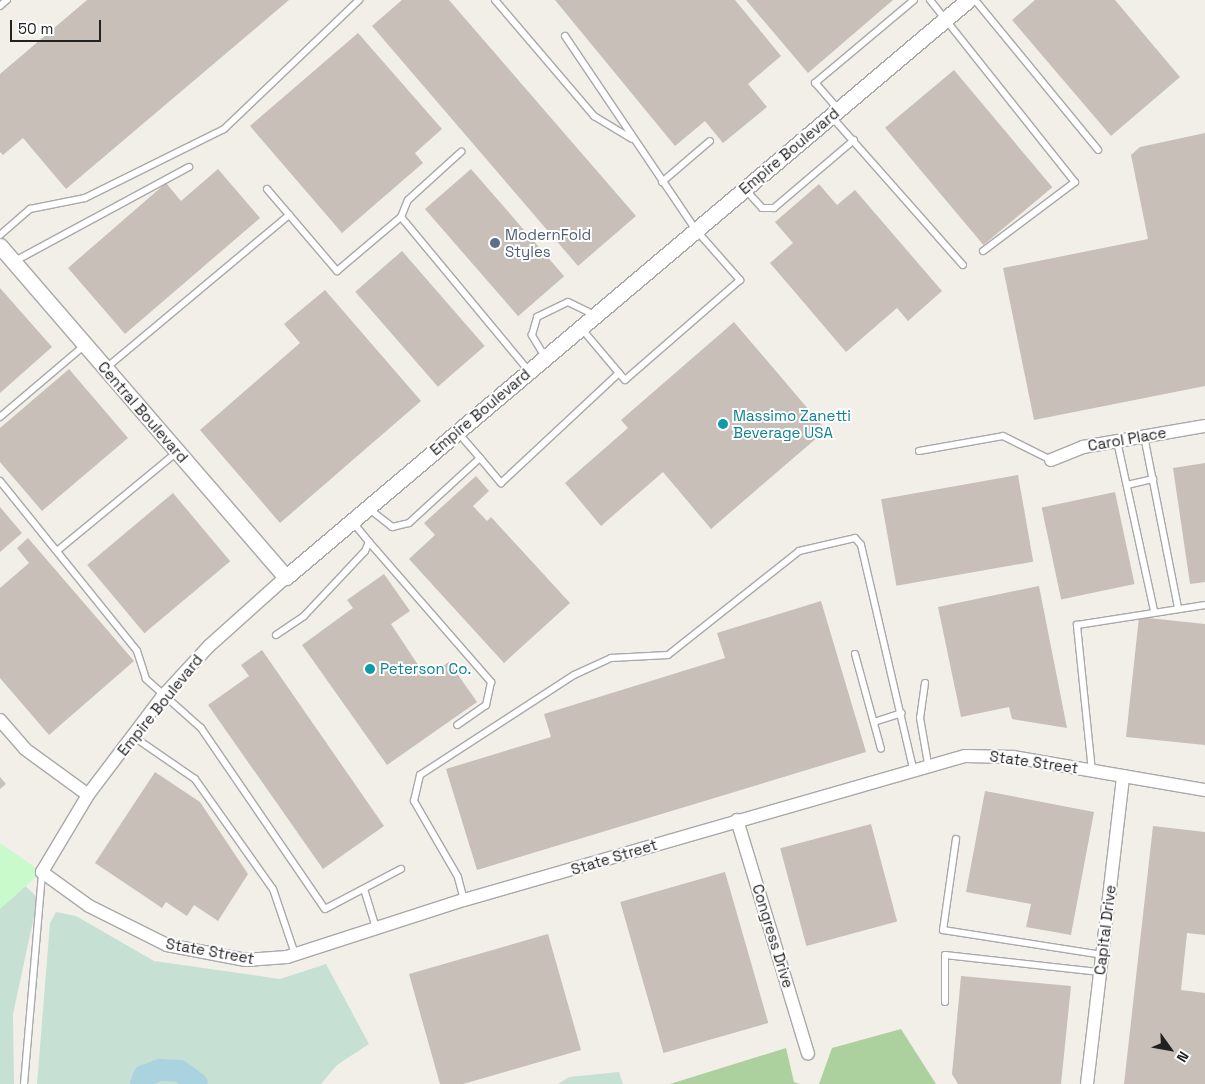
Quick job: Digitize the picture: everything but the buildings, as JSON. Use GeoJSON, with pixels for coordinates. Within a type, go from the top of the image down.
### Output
{"type":"FeatureCollection","features":[{"type":"Feature","properties":{"kind":"street","name":"Empire Boulevard"},"geometry":{"type":"LineString","coordinates":[[42,872],[88,795],[134,737],[162,697],[209,646],[286,577],[353,522],[456,432],[946,21],[968,0]]}},
{"type":"Feature","properties":{"kind":"street","name":"Central Boulevard"},"geometry":{"type":"LineString","coordinates":[[0,246],[286,577]]}},
{"type":"Feature","properties":{"kind":"street","name":"Carol Place"},"geometry":{"type":"LineString","coordinates":[[1051,460],[1083,447],[1205,426]]}},
{"type":"Feature","properties":{"kind":"street"},"geometry":{"type":"LineString","coordinates":[[0,720],[25,749],[88,795]]}},
{"type":"Feature","properties":{"kind":"street","name":"State Street"},"geometry":{"type":"LineString","coordinates":[[42,872],[88,906],[167,945],[246,960],[295,954],[464,900],[928,764],[990,755],[1205,790]]}},
{"type":"Feature","properties":{"kind":"street","name":"Capital Drive"},"geometry":{"type":"LineString","coordinates":[[1086,1084],[1123,776]]}},
{"type":"Feature","properties":{"kind":"street","name":"Congress Drive"},"geometry":{"type":"LineString","coordinates":[[737,820],[808,1053]]}},
{"type":"Feature","properties":{"kind":"lane"},"geometry":{"type":"LineString","coordinates":[[0,6],[7,0]]}},
{"type":"Feature","properties":{"kind":"lane"},"geometry":{"type":"LineString","coordinates":[[0,235],[30,209],[85,198],[224,129],[359,0]]}},
{"type":"Feature","properties":{"kind":"lane"},"geometry":{"type":"LineString","coordinates":[[495,0],[594,116],[633,140]]}},
{"type":"Feature","properties":{"kind":"lane"},"geometry":{"type":"LineString","coordinates":[[914,0],[815,83],[854,140],[963,265]]}},
{"type":"Feature","properties":{"kind":"lane"},"geometry":{"type":"LineString","coordinates":[[930,0],[1076,182],[983,251]]}},
{"type":"Feature","properties":{"kind":"lane"},"geometry":{"type":"LineString","coordinates":[[975,0],[1098,150]]}},
{"type":"Feature","properties":{"kind":"lane"},"geometry":{"type":"LineString","coordinates":[[565,36],[590,67],[633,140],[696,230],[740,280],[625,380],[580,328]]}},
{"type":"Feature","properties":{"kind":"lane"},"geometry":{"type":"LineString","coordinates":[[745,189],[762,208],[774,208],[854,140]]}},
{"type":"Feature","properties":{"kind":"lane"},"geometry":{"type":"LineString","coordinates":[[662,182],[710,141]]}},
{"type":"Feature","properties":{"kind":"lane"},"geometry":{"type":"LineString","coordinates":[[267,190],[336,271],[401,217],[408,200],[461,152]]}},
{"type":"Feature","properties":{"kind":"lane"},"geometry":{"type":"LineString","coordinates":[[14,262],[189,167]]}},
{"type":"Feature","properties":{"kind":"lane"},"geometry":{"type":"LineString","coordinates":[[105,368],[288,215]]}},
{"type":"Feature","properties":{"kind":"lane"},"geometry":{"type":"LineString","coordinates":[[401,217],[529,371]]}},
{"type":"Feature","properties":{"kind":"lane"},"geometry":{"type":"LineString","coordinates":[[545,357],[532,335],[537,317],[568,302],[596,315]]}},
{"type":"Feature","properties":{"kind":"lane"},"geometry":{"type":"LineString","coordinates":[[0,417],[85,345]]}},
{"type":"Feature","properties":{"kind":"lane"},"geometry":{"type":"LineString","coordinates":[[456,432],[501,482],[619,373]]}},
{"type":"Feature","properties":{"kind":"lane"},"geometry":{"type":"LineString","coordinates":[[919,451],[1003,436],[1051,460]]}},
{"type":"Feature","properties":{"kind":"lane"},"geometry":{"type":"LineString","coordinates":[[1144,436],[1178,607]]}},
{"type":"Feature","properties":{"kind":"lane"},"geometry":{"type":"LineString","coordinates":[[1118,441],[1154,610]]}},
{"type":"Feature","properties":{"kind":"lane"},"geometry":{"type":"LineString","coordinates":[[57,551],[177,452]]}},
{"type":"Feature","properties":{"kind":"lane"},"geometry":{"type":"LineString","coordinates":[[368,508],[392,527],[409,523],[480,458]]}},
{"type":"Feature","properties":{"kind":"lane"},"geometry":{"type":"LineString","coordinates":[[1127,485],[1153,479]]}},
{"type":"Feature","properties":{"kind":"lane"},"geometry":{"type":"LineString","coordinates":[[0,481],[137,651],[146,679],[162,697],[201,728],[325,909],[401,869]]}},
{"type":"Feature","properties":{"kind":"lane"},"geometry":{"type":"LineString","coordinates":[[353,522],[491,682],[486,704],[457,725]]}},
{"type":"Feature","properties":{"kind":"lane"},"geometry":{"type":"LineString","coordinates":[[464,900],[458,877],[414,801],[420,775],[574,674],[611,658],[668,655],[799,551],[856,538],[861,545],[902,713],[913,768]]}},
{"type":"Feature","properties":{"kind":"lane"},"geometry":{"type":"LineString","coordinates":[[276,635],[304,616],[356,563],[369,542]]}},
{"type":"Feature","properties":{"kind":"lane"},"geometry":{"type":"LineString","coordinates":[[1092,771],[1077,625],[1154,610],[1205,605]]}},
{"type":"Feature","properties":{"kind":"lane"},"geometry":{"type":"LineString","coordinates":[[855,654],[881,749]]}},
{"type":"Feature","properties":{"kind":"lane"},"geometry":{"type":"LineString","coordinates":[[925,683],[920,718],[928,764]]}},
{"type":"Feature","properties":{"kind":"lane"},"geometry":{"type":"LineString","coordinates":[[874,722],[902,713]]}},
{"type":"Feature","properties":{"kind":"lane"},"geometry":{"type":"LineString","coordinates":[[134,737],[195,779],[273,889],[295,954]]}},
{"type":"Feature","properties":{"kind":"lane"},"geometry":{"type":"LineString","coordinates":[[956,838],[943,930],[1102,955]]}},
{"type":"Feature","properties":{"kind":"lane"},"geometry":{"type":"LineString","coordinates":[[24,1084],[42,872]]}},
{"type":"Feature","properties":{"kind":"lane"},"geometry":{"type":"LineString","coordinates":[[364,889],[376,928]]}},
{"type":"Feature","properties":{"kind":"lane"},"geometry":{"type":"LineString","coordinates":[[945,1002],[944,956],[1100,972]]}},
{"type":"Feature","properties":{"kind":"green space"},"geometry":{"type":"Polygon","coordinates":[[[0,843],[42,872],[0,909],[0,843]]]}},
{"type":"Feature","properties":{"kind":"green space"},"geometry":{"type":"Polygon","coordinates":[[[0,862],[38,898],[13,1014],[14,1084],[0,1084],[0,862]]]}},
{"type":"Feature","properties":{"kind":"green space"},"geometry":{"type":"Polygon","coordinates":[[[56,912],[76,916],[154,961],[280,979],[326,964],[369,1044],[337,1065],[321,1084],[37,1084],[50,923],[56,912]]]}},
{"type":"Feature","properties":{"kind":"green space"},"geometry":{"type":"Polygon","coordinates":[[[901,1029],[936,1084],[819,1084],[832,1048],[901,1029]]]}},
{"type":"Feature","properties":{"kind":"green space"},"geometry":{"type":"Polygon","coordinates":[[[786,1048],[794,1082],[800,1084],[670,1084],[786,1048]]]}},
{"type":"Feature","properties":{"kind":"green space"},"geometry":{"type":"Polygon","coordinates":[[[619,1072],[623,1084],[558,1084],[569,1077],[619,1072]]]}},
{"type":"Feature","properties":{"kind":"waterway"},"geometry":{"type":"LineString","coordinates":[[141,1084],[144,1076],[160,1070],[180,1071],[197,1084]]}},
{"type":"Feature","properties":{"kind":"place","name":"ModernFold Styles"},"geometry":{"type":"Point","coordinates":[495,243]}},
{"type":"Feature","properties":{"kind":"place","name":"Massimo Zanetti Beverage USA"},"geometry":{"type":"Point","coordinates":[723,424]}},
{"type":"Feature","properties":{"kind":"place","name":"Peterson Co."},"geometry":{"type":"Point","coordinates":[370,669]}}]}
